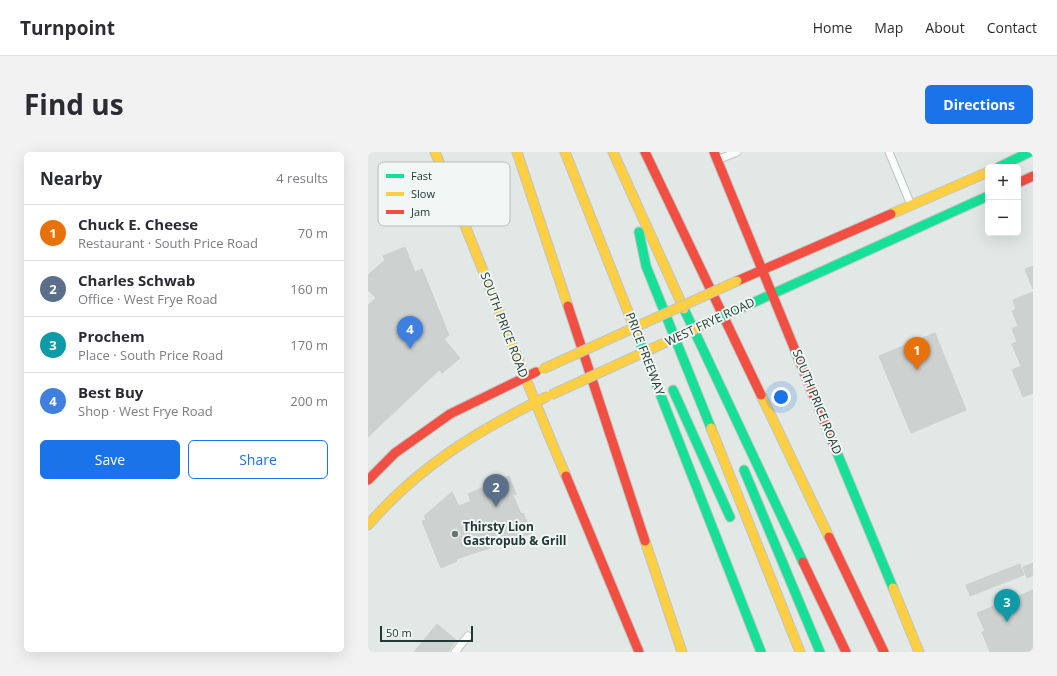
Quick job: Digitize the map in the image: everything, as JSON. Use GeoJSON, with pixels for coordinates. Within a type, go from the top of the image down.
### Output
{"type":"FeatureCollection","features":[{"type":"Feature","properties":{"kind":"main road","name":"SOUTH PRICE ROAD"},"geometry":{"type":"LineString","coordinates":[[435,152],[439,162]]}},
{"type":"Feature","properties":{"kind":"main road"},"geometry":{"type":"LineString","coordinates":[[516,152],[682,652]]}},
{"type":"Feature","properties":{"kind":"main road","name":"PRICE FREEWAY"},"geometry":{"type":"LineString","coordinates":[[565,152],[587,204],[723,556]]}},
{"type":"Feature","properties":{"kind":"main road"},"geometry":{"type":"LineString","coordinates":[[613,152],[701,348],[846,652]]}},
{"type":"Feature","properties":{"kind":"main road"},"geometry":{"type":"LineString","coordinates":[[645,152],[884,652]]}},
{"type":"Feature","properties":{"kind":"main road"},"geometry":{"type":"LineString","coordinates":[[1005,164],[1030,152]]}},
{"type":"Feature","properties":{"kind":"main road","name":"SOUTH PRICE ROAD"},"geometry":{"type":"LineString","coordinates":[[715,156],[919,652]]}},
{"type":"Feature","properties":{"kind":"main road","name":"WEST FRYE ROAD"},"geometry":{"type":"LineString","coordinates":[[368,525],[392,497],[426,467],[494,424],[551,395],[773,294],[916,216],[985,174]]}},
{"type":"Feature","properties":{"kind":"main road"},"geometry":{"type":"LineString","coordinates":[[1021,182],[1033,176]]}},
{"type":"Feature","properties":{"kind":"main road"},"geometry":{"type":"LineString","coordinates":[[628,186],[659,275],[690,345]]}},
{"type":"Feature","properties":{"kind":"main road"},"geometry":{"type":"LineString","coordinates":[[628,186],[646,266],[800,652]]}},
{"type":"Feature","properties":{"kind":"main road","name":"WEST FRYE ROAD"},"geometry":{"type":"LineString","coordinates":[[368,480],[395,453],[450,414],[543,369],[737,281],[916,216],[985,197]]}},
{"type":"Feature","properties":{"kind":"main road"},"geometry":{"type":"LineString","coordinates":[[587,204],[612,247]]}},
{"type":"Feature","properties":{"kind":"main road","name":"SOUTH PRICE ROAD"},"geometry":{"type":"LineString","coordinates":[[466,226],[534,403],[604,566],[638,652]]}},
{"type":"Feature","properties":{"kind":"main road"},"geometry":{"type":"LineString","coordinates":[[641,310],[658,353]]}},
{"type":"Feature","properties":{"kind":"main road"},"geometry":{"type":"LineString","coordinates":[[670,382],[733,526]]}},
{"type":"Feature","properties":{"kind":"main road"},"geometry":{"type":"LineString","coordinates":[[741,462],[820,652]]}},
{"type":"Feature","properties":{"kind":"main road"},"geometry":{"type":"LineString","coordinates":[[723,556],[752,652]]}},
{"type":"Feature","properties":{"kind":"main road"},"geometry":{"type":"LineString","coordinates":[[723,556],[761,652]]}},
{"type":"Feature","properties":{"kind":"lane"},"geometry":{"type":"LineString","coordinates":[[715,156],[737,152]]}},
{"type":"Feature","properties":{"kind":"lane"},"geometry":{"type":"LineString","coordinates":[[889,152],[916,216]]}},
{"type":"Feature","properties":{"kind":"lane"},"geometry":{"type":"LineString","coordinates":[[455,652],[468,636]]}},
{"type":"Feature","properties":{"kind":"building"},"geometry":{"type":"Polygon","coordinates":[[[405,247],[415,272],[422,269],[449,335],[444,339],[460,358],[442,373],[439,370],[368,437],[368,305],[376,298],[368,290],[368,275],[385,260],[383,256],[405,247]]]}},
{"type":"Feature","properties":{"kind":"building"},"geometry":{"type":"Polygon","coordinates":[[[1033,266],[1033,289],[1025,269],[1033,266]]]}},
{"type":"Feature","properties":{"kind":"building"},"geometry":{"type":"Polygon","coordinates":[[[1033,292],[1033,393],[1023,397],[1012,370],[1021,366],[1012,344],[1017,342],[1012,329],[1018,326],[1012,311],[1016,309],[1013,300],[1033,292]]]}},
{"type":"Feature","properties":{"kind":"building"},"geometry":{"type":"Polygon","coordinates":[[[935,333],[966,410],[911,433],[879,356],[935,333]]]}},
{"type":"Feature","properties":{"kind":"building"},"geometry":{"type":"Polygon","coordinates":[[[509,476],[516,494],[513,495],[521,514],[523,513],[532,533],[513,541],[512,537],[489,546],[468,494],[509,476]]]}},
{"type":"Feature","properties":{"kind":"building","name":"Thirsty Lion Gastropub & Grill"},"geometry":{"type":"Polygon","coordinates":[[[452,492],[459,506],[471,501],[490,548],[456,559],[457,561],[441,568],[422,521],[426,520],[424,516],[452,492]]]}},
{"type":"Feature","properties":{"kind":"building"},"geometry":{"type":"Polygon","coordinates":[[[1033,563],[1033,575],[1027,578],[1023,567],[1033,563]]]}},
{"type":"Feature","properties":{"kind":"building"},"geometry":{"type":"Polygon","coordinates":[[[1020,564],[1024,575],[970,596],[966,585],[1020,564]]]}},
{"type":"Feature","properties":{"kind":"building"},"geometry":{"type":"Polygon","coordinates":[[[1033,590],[1033,652],[990,652],[982,632],[985,631],[977,613],[1033,590]]]}},
{"type":"Feature","properties":{"kind":"building"},"geometry":{"type":"Polygon","coordinates":[[[437,624],[456,640],[448,652],[414,652],[437,624]]]}},
{"type":"Feature","properties":{"kind":"traffic: fast"},"geometry":{"type":"LineString","coordinates":[[1005,164],[1030,152]]}},
{"type":"Feature","properties":{"kind":"traffic: fast"},"geometry":{"type":"LineString","coordinates":[[748,305],[985,197]]}},
{"type":"Feature","properties":{"kind":"traffic: fast"},"geometry":{"type":"LineString","coordinates":[[639,232],[646,266],[711,428]]}},
{"type":"Feature","properties":{"kind":"traffic: fast"},"geometry":{"type":"LineString","coordinates":[[701,326],[748,305]]}},
{"type":"Feature","properties":{"kind":"traffic: fast"},"geometry":{"type":"LineString","coordinates":[[684,309],[803,562]]}},
{"type":"Feature","properties":{"kind":"traffic: fast"},"geometry":{"type":"LineString","coordinates":[[636,332],[761,652]]}},
{"type":"Feature","properties":{"kind":"traffic: fast"},"geometry":{"type":"LineString","coordinates":[[673,390],[730,517]]}},
{"type":"Feature","properties":{"kind":"traffic: fast"},"geometry":{"type":"LineString","coordinates":[[833,443],[893,588]]}},
{"type":"Feature","properties":{"kind":"traffic: fast"},"geometry":{"type":"LineString","coordinates":[[744,470],[820,652]]}},
{"type":"Feature","properties":{"kind":"traffic: slow"},"geometry":{"type":"LineString","coordinates":[[435,152],[439,162]]}},
{"type":"Feature","properties":{"kind":"traffic: slow"},"geometry":{"type":"LineString","coordinates":[[517,152],[568,306]]}},
{"type":"Feature","properties":{"kind":"traffic: slow"},"geometry":{"type":"LineString","coordinates":[[565,152],[636,332]]}},
{"type":"Feature","properties":{"kind":"traffic: slow"},"geometry":{"type":"LineString","coordinates":[[613,152],[684,309]]}},
{"type":"Feature","properties":{"kind":"traffic: slow"},"geometry":{"type":"LineString","coordinates":[[891,214],[985,173]]}},
{"type":"Feature","properties":{"kind":"traffic: slow"},"geometry":{"type":"LineString","coordinates":[[465,226],[532,395],[566,476]]}},
{"type":"Feature","properties":{"kind":"traffic: slow"},"geometry":{"type":"LineString","coordinates":[[543,369],[737,281]]}},
{"type":"Feature","properties":{"kind":"traffic: slow"},"geometry":{"type":"LineString","coordinates":[[551,395],[701,326]]}},
{"type":"Feature","properties":{"kind":"traffic: slow"},"geometry":{"type":"LineString","coordinates":[[761,395],[829,537]]}},
{"type":"Feature","properties":{"kind":"traffic: slow"},"geometry":{"type":"LineString","coordinates":[[368,525],[387,504],[408,485],[450,452],[496,423],[546,397]]}},
{"type":"Feature","properties":{"kind":"traffic: slow"},"geometry":{"type":"LineString","coordinates":[[711,428],[800,652]]}},
{"type":"Feature","properties":{"kind":"traffic: slow"},"geometry":{"type":"LineString","coordinates":[[645,541],[682,652]]}},
{"type":"Feature","properties":{"kind":"traffic: slow"},"geometry":{"type":"LineString","coordinates":[[893,588],[919,652]]}},
{"type":"Feature","properties":{"kind":"traffic: jam"},"geometry":{"type":"LineString","coordinates":[[645,152],[761,395]]}},
{"type":"Feature","properties":{"kind":"traffic: jam"},"geometry":{"type":"LineString","coordinates":[[714,152],[833,443]]}},
{"type":"Feature","properties":{"kind":"traffic: jam"},"geometry":{"type":"LineString","coordinates":[[1021,182],[1033,176]]}},
{"type":"Feature","properties":{"kind":"traffic: jam"},"geometry":{"type":"LineString","coordinates":[[737,281],[891,214]]}},
{"type":"Feature","properties":{"kind":"traffic: jam"},"geometry":{"type":"LineString","coordinates":[[568,306],[645,541]]}},
{"type":"Feature","properties":{"kind":"traffic: jam"},"geometry":{"type":"LineString","coordinates":[[368,480],[395,453],[450,414],[536,372]]}},
{"type":"Feature","properties":{"kind":"traffic: jam"},"geometry":{"type":"LineString","coordinates":[[566,476],[639,652]]}},
{"type":"Feature","properties":{"kind":"traffic: jam"},"geometry":{"type":"LineString","coordinates":[[829,537],[884,652]]}},
{"type":"Feature","properties":{"kind":"traffic: jam"},"geometry":{"type":"LineString","coordinates":[[803,562],[846,652]]}},
{"type":"Feature","properties":{"kind":"place","name":"Best Buy"},"geometry":{"type":"Point","coordinates":[410,349]}},
{"type":"Feature","properties":{"kind":"place","name":"Chuck E. Cheese"},"geometry":{"type":"Point","coordinates":[917,370]}},
{"type":"Feature","properties":{"kind":"place","name":"Charles Schwab"},"geometry":{"type":"Point","coordinates":[496,507]}},
{"type":"Feature","properties":{"kind":"place","name":"Thirsty Lion Gastropub & Grill"},"geometry":{"type":"Point","coordinates":[455,534]}},
{"type":"Feature","properties":{"kind":"place","name":"Prochem"},"geometry":{"type":"Point","coordinates":[1007,622]}}]}
